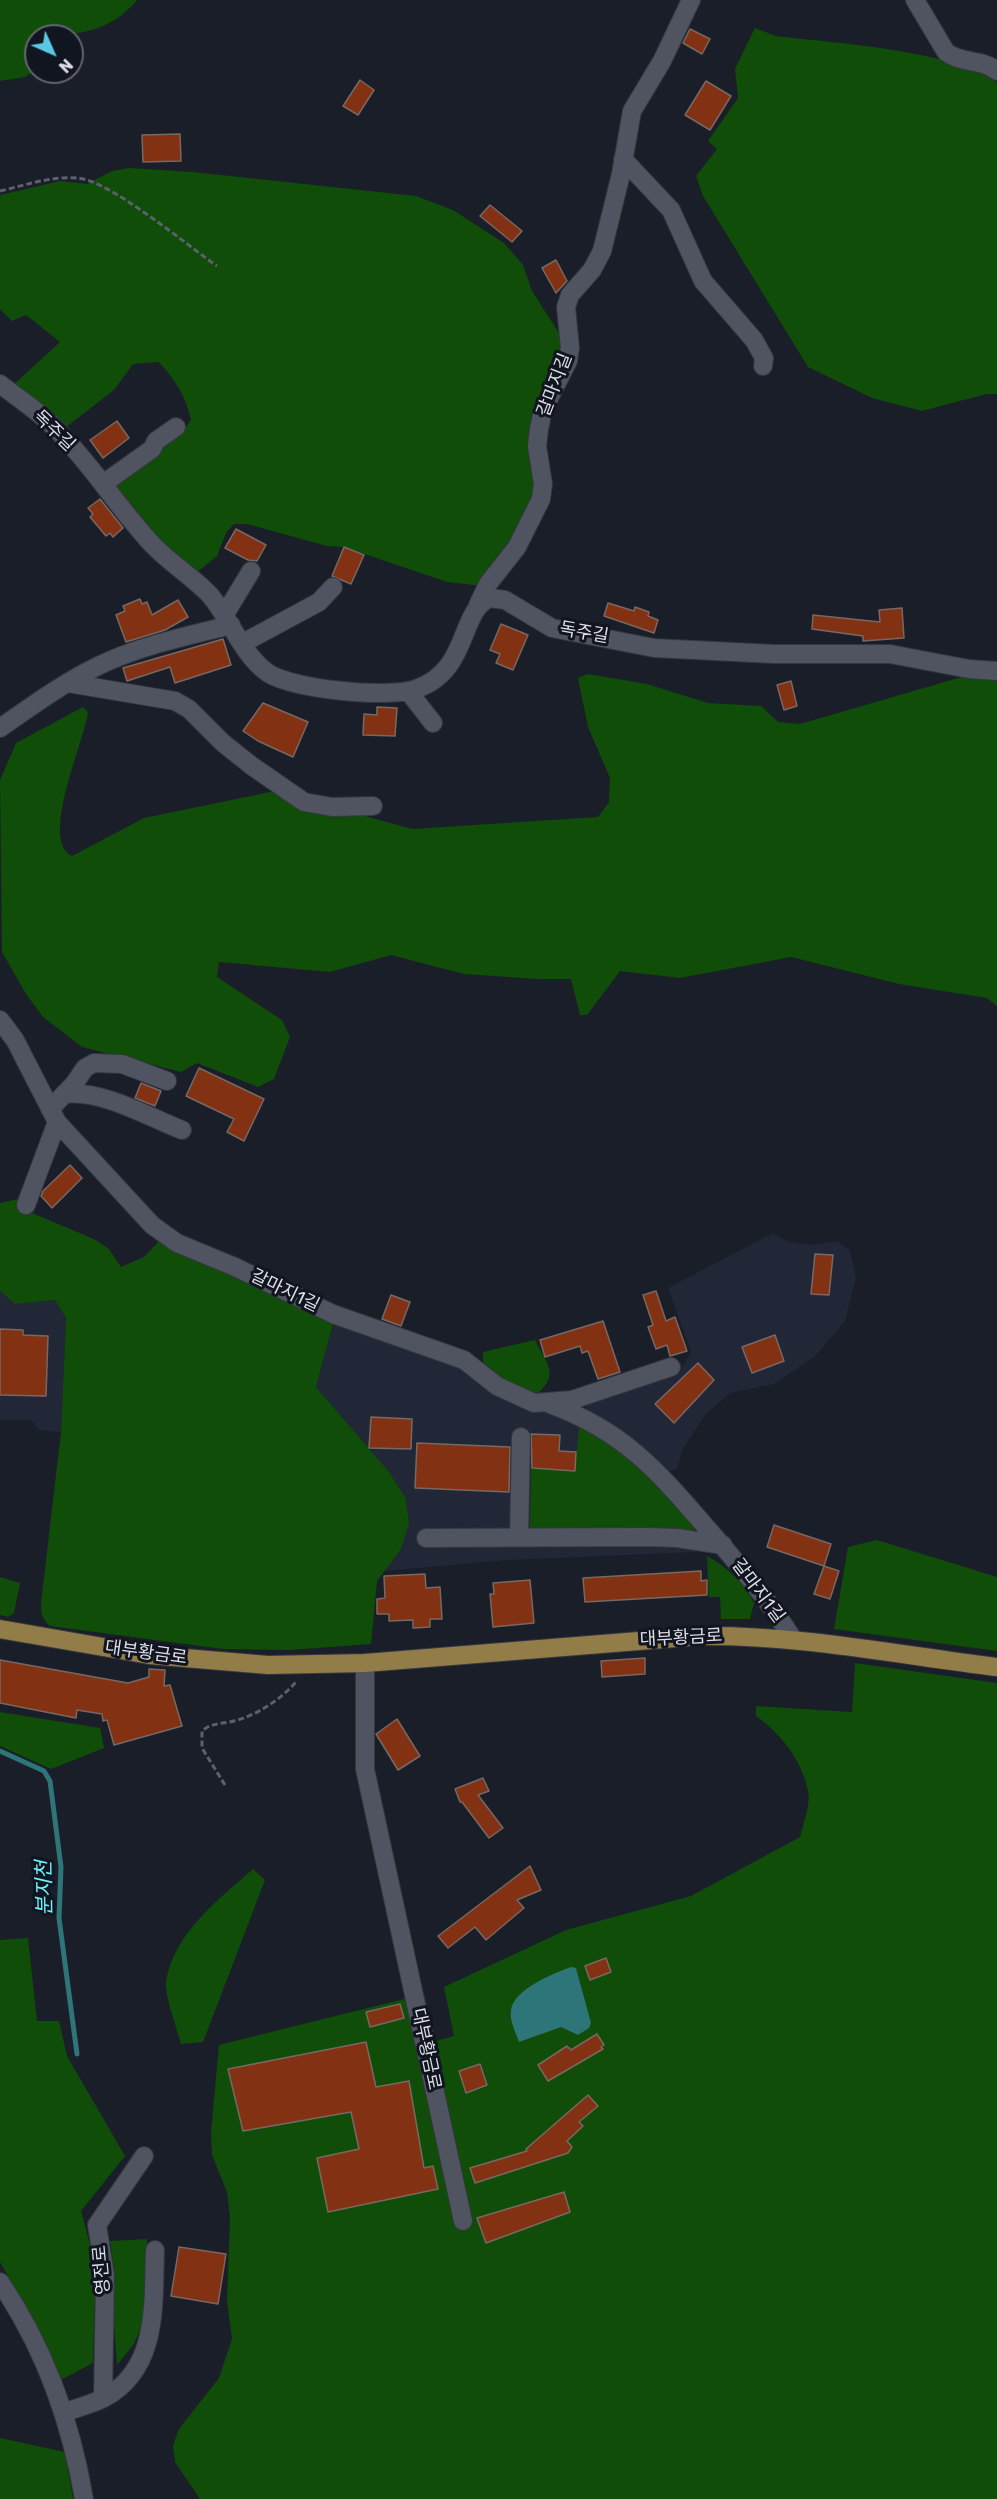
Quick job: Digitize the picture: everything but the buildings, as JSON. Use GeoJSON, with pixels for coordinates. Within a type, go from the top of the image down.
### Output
{"type":"FeatureCollection","features":[{"type":"Feature","properties":{"kind":"main road","name":"대부황금로"},"geometry":{"type":"LineString","coordinates":[[0,1629],[198,1661],[364,1663],[701,1636],[793,1639],[997,1667]]}},
{"type":"Feature","properties":{"kind":"street","name":"갈마지길"},"geometry":{"type":"LineString","coordinates":[[478,606],[488,585],[517,547],[541,499],[543,484],[537,446],[539,429],[543,410],[568,361],[566,306],[570,295],[592,270],[602,251],[632,111],[662,61],[692,0]]}},
{"type":"Feature","properties":{"kind":"street"},"geometry":{"type":"LineString","coordinates":[[915,0],[946,52],[954,58],[984,63],[997,71]]}},
{"type":"Feature","properties":{"kind":"street"},"geometry":{"type":"LineString","coordinates":[[623,159],[671,210],[703,281],[754,340],[764,358],[763,366]]}},
{"type":"Feature","properties":{"kind":"street","name":"독주길"},"geometry":{"type":"LineString","coordinates":[[0,384],[58,431],[149,541],[208,594],[267,672],[284,679],[353,692],[408,691],[427,685],[449,666],[457,655],[478,606],[489,598],[505,600],[552,628],[660,649],[774,654],[890,654],[969,669],[997,671]]}},
{"type":"Feature","properties":{"kind":"street"},"geometry":{"type":"LineString","coordinates":[[103,483],[152,449],[156,441],[176,427]]}},
{"type":"Feature","properties":{"kind":"street"},"geometry":{"type":"LineString","coordinates":[[0,728],[68,682],[121,656],[228,620],[251,571]]}},
{"type":"Feature","properties":{"kind":"street"},"geometry":{"type":"LineString","coordinates":[[243,643],[319,602],[333,587]]}},
{"type":"Feature","properties":{"kind":"street"},"geometry":{"type":"LineString","coordinates":[[68,682],[175,701],[189,709],[252,766],[304,802],[332,807],[372,806]]}},
{"type":"Feature","properties":{"kind":"street"},"geometry":{"type":"LineString","coordinates":[[408,691],[433,723]]}},
{"type":"Feature","properties":{"kind":"street","name":"갈마지1길"},"geometry":{"type":"LineString","coordinates":[[0,1020],[15,1040],[53,1115],[152,1225],[177,1243],[236,1267],[333,1314],[464,1360],[511,1393],[534,1402],[572,1400],[671,1367]]}},
{"type":"Feature","properties":{"kind":"street"},"geometry":{"type":"LineString","coordinates":[[26,1205],[53,1115],[64,1094],[85,1068],[94,1063],[122,1064],[167,1080]]}},
{"type":"Feature","properties":{"kind":"street"},"geometry":{"type":"LineString","coordinates":[[64,1094],[76,1092],[102,1098],[182,1130]]}},
{"type":"Feature","properties":{"kind":"street","name":"갈마지1길"},"geometry":{"type":"LineString","coordinates":[[549,1403],[587,1420],[638,1452],[723,1545],[765,1597],[793,1639]]}},
{"type":"Feature","properties":{"kind":"street"},"geometry":{"type":"LineString","coordinates":[[519,1537],[521,1437]]}},
{"type":"Feature","properties":{"kind":"street","name":"갈마지1길"},"geometry":{"type":"LineString","coordinates":[[426,1538],[667,1538],[723,1545]]}},
{"type":"Feature","properties":{"kind":"street","name":"대부황금로"},"geometry":{"type":"LineString","coordinates":[[364,1663],[365,1769],[464,2221]]}},
{"type":"Feature","properties":{"kind":"street","name":"영전로"},"geometry":{"type":"LineString","coordinates":[[103,2398],[105,2275],[97,2226],[144,2156]]}},
{"type":"Feature","properties":{"kind":"street"},"geometry":{"type":"LineString","coordinates":[[64,2412],[103,2398],[126,2383],[141,2361],[151,2334],[155,2250]]}},
{"type":"Feature","properties":{"kind":"street"},"geometry":{"type":"LineString","coordinates":[[0,2282],[35,2343],[64,2412],[77,2458],[84,2499]]}},
{"type":"Feature","properties":{"kind":"path"},"geometry":{"type":"LineString","coordinates":[[0,190],[54,178],[80,178],[97,184],[128,203],[217,266]]}},
{"type":"Feature","properties":{"kind":"path"},"geometry":{"type":"LineString","coordinates":[[225,1785],[202,1748],[202,1731],[207,1726],[237,1720],[258,1712],[280,1698],[302,1675],[305,1664]]}},
{"type":"Feature","properties":{"kind":"shaded area"},"geometry":{"type":"Polygon","coordinates":[[[773,1233],[788,1242],[811,1245],[837,1241],[850,1251],[856,1278],[845,1321],[815,1356],[774,1384],[730,1393],[705,1415],[683,1449],[677,1469],[665,1472],[640,1444],[591,1414],[586,1410],[586,1405],[595,1398],[683,1367],[691,1352],[668,1288],[773,1233]]]}},
{"type":"Feature","properties":{"kind":"shaded area"},"geometry":{"type":"Polygon","coordinates":[[[0,1291],[15,1304],[55,1300],[66,1318],[61,1432],[39,1430],[31,1420],[0,1420],[0,1291]]]}},
{"type":"Feature","properties":{"kind":"shaded area"},"geometry":{"type":"Polygon","coordinates":[[[334,1320],[468,1367],[538,1409],[606,1440],[693,1518],[696,1552],[508,1560],[384,1571],[401,1549],[405,1497],[389,1472],[316,1387],[334,1320]]]}},
{"type":"Feature","properties":{"kind":"shaded area"},"geometry":{"type":"Polygon","coordinates":[[[571,1967],[576,1968],[591,2023],[589,2028],[578,2035],[561,2027],[519,2042],[511,2018],[514,2002],[519,1995],[536,1983],[571,1967]]]}},
{"type":"Feature","properties":{"kind":"green space"},"geometry":{"type":"Polygon","coordinates":[[[0,0],[137,0],[116,19],[84,32],[84,24],[24,24],[24,77],[0,81],[0,0]]]}},
{"type":"Feature","properties":{"kind":"green space"},"geometry":{"type":"Polygon","coordinates":[[[755,28],[776,36],[924,55],[978,72],[997,83],[997,394],[986,394],[922,411],[872,398],[808,367],[703,196],[696,176],[717,149],[708,141],[738,98],[735,69],[755,28]]]}},
{"type":"Feature","properties":{"kind":"green space"},"geometry":{"type":"Polygon","coordinates":[[[129,168],[193,172],[416,196],[453,210],[504,243],[523,265],[532,291],[564,341],[563,364],[554,378],[537,499],[483,586],[447,582],[344,547],[327,546],[247,524],[234,524],[226,533],[217,556],[195,574],[175,561],[116,487],[118,482],[163,443],[185,428],[191,420],[179,389],[159,362],[133,364],[114,390],[66,427],[11,387],[60,342],[26,315],[12,321],[0,309],[0,195],[60,181],[87,184],[112,171],[129,168]]]}},
{"type":"Feature","properties":{"kind":"green space"},"geometry":{"type":"Polygon","coordinates":[[[588,674],[647,684],[708,703],[761,706],[778,722],[800,724],[965,676],[997,676],[997,1006],[987,998],[899,984],[791,957],[680,978],[620,971],[587,1015],[580,1015],[571,979],[464,974],[391,955],[330,972],[219,962],[217,977],[282,1020],[290,1037],[274,1079],[258,1087],[197,1063],[181,1072],[82,1047],[43,1017],[26,994],[2,952],[0,780],[16,743],[83,707],[88,712],[66,789],[60,831],[63,846],[72,856],[144,818],[275,791],[412,829],[598,817],[609,802],[610,778],[588,727],[578,678],[588,674]]]}},
{"type":"Feature","properties":{"kind":"green space"},"geometry":{"type":"Polygon","coordinates":[[[23,1198],[20,1208],[94,1239],[109,1249],[121,1267],[144,1257],[159,1241],[167,1247],[334,1320],[316,1387],[389,1472],[405,1497],[409,1523],[401,1549],[377,1581],[371,1644],[290,1650],[223,1649],[50,1626],[45,1621],[41,1603],[61,1432],[66,1318],[55,1300],[15,1304],[0,1291],[0,1203],[23,1198]]]}},
{"type":"Feature","properties":{"kind":"green space"},"geometry":{"type":"Polygon","coordinates":[[[535,1340],[547,1361],[550,1374],[545,1386],[538,1393],[522,1390],[508,1383],[483,1363],[483,1352],[535,1340]]]}},
{"type":"Feature","properties":{"kind":"green space"},"geometry":{"type":"Polygon","coordinates":[[[579,1427],[631,1455],[693,1518],[694,1531],[530,1528],[531,1468],[575,1471],[579,1427]]]}},
{"type":"Feature","properties":{"kind":"green space"},"geometry":{"type":"Polygon","coordinates":[[[877,1540],[997,1577],[997,1651],[834,1629],[848,1547],[877,1540]]]}},
{"type":"Feature","properties":{"kind":"green space"},"geometry":{"type":"Polygon","coordinates":[[[707,1556],[728,1570],[745,1588],[754,1603],[750,1619],[721,1619],[720,1597],[709,1597],[707,1556]]]}},
{"type":"Feature","properties":{"kind":"green space"},"geometry":{"type":"Polygon","coordinates":[[[0,1577],[20,1583],[14,1613],[8,1617],[0,1615],[0,1577]]]}},
{"type":"Feature","properties":{"kind":"green space"},"geometry":{"type":"Polygon","coordinates":[[[855,1663],[997,1683],[997,2499],[200,2499],[175,2462],[173,2445],[179,2429],[219,2378],[232,2339],[227,2301],[230,2217],[227,2192],[212,2155],[211,2132],[219,2045],[424,1994],[436,2041],[454,2036],[444,1987],[566,1930],[691,1896],[800,1837],[808,1801],[805,1780],[789,1748],[756,1716],[756,1706],[852,1712],[855,1663]]]}},
{"type":"Feature","properties":{"kind":"green space"},"geometry":{"type":"Polygon","coordinates":[[[0,1712],[100,1728],[104,1748],[51,1769],[0,1746],[0,1712]]]}},
{"type":"Feature","properties":{"kind":"green space"},"geometry":{"type":"Polygon","coordinates":[[[253,1869],[265,1880],[203,2042],[181,2044],[166,1987],[171,1964],[178,1947],[200,1918],[253,1869]]]}},
{"type":"Feature","properties":{"kind":"green space"},"geometry":{"type":"Polygon","coordinates":[[[28,1938],[37,2021],[59,2021],[67,2056],[125,2156],[81,2211],[92,2252],[95,2293],[93,2363],[61,2380],[45,2341],[0,2262],[0,1940],[28,1938]]]}},
{"type":"Feature","properties":{"kind":"green space"},"geometry":{"type":"Polygon","coordinates":[[[147,2239],[143,2323],[134,2344],[117,2365],[112,2301],[115,2274],[110,2241],[147,2239]]]}},
{"type":"Feature","properties":{"kind":"green space"},"geometry":{"type":"Polygon","coordinates":[[[0,2438],[65,2452],[73,2499],[0,2499],[0,2438]]]}},
{"type":"Feature","properties":{"kind":"waterway","name":"분지천"},"geometry":{"type":"LineString","coordinates":[[0,1751],[44,1771],[50,1781],[61,1867],[59,1918],[77,2054]]}}]}
